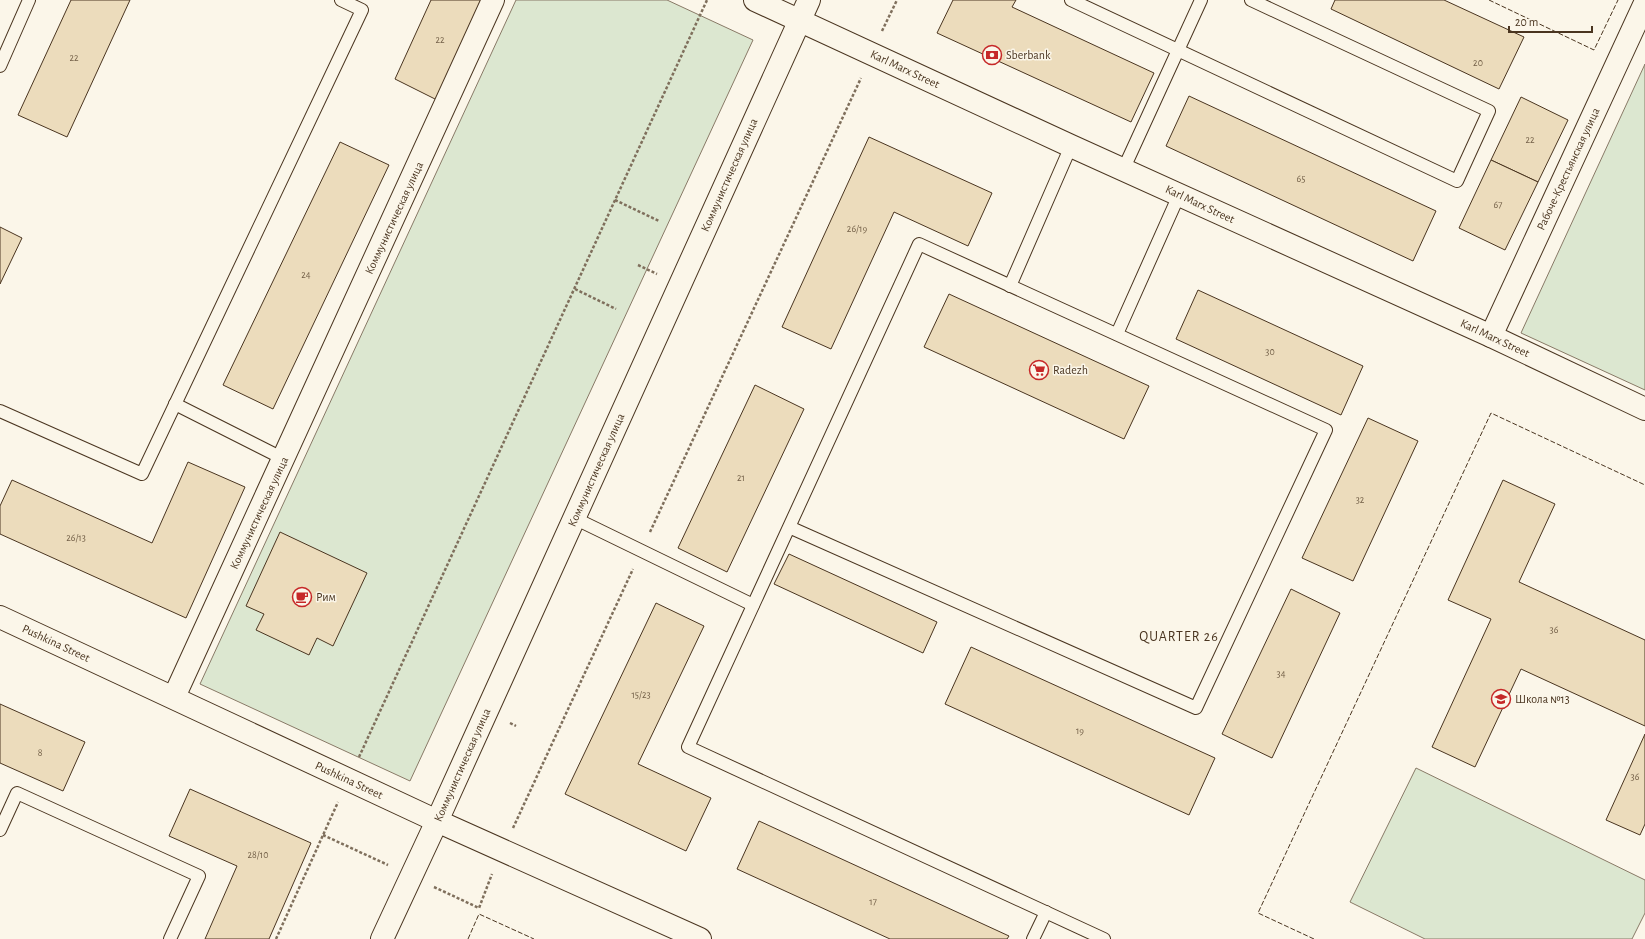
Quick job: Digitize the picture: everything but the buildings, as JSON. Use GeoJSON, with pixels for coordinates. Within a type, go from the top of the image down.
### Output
{"type":"FeatureCollection","features":[{"type":"Feature","properties":{"kind":"street","name":"Коммунистическая улица"},"geometry":{"type":"LineString","coordinates":[[174,697],[493,0]]}},
{"type":"Feature","properties":{"kind":"street","name":"Karl Marx Street"},"geometry":{"type":"LineString","coordinates":[[755,0],[1071,146],[1124,168],[1179,195],[1491,336],[1645,408]]}},
{"type":"Feature","properties":{"kind":"street","name":"Коммунистическая улица"},"geometry":{"type":"LineString","coordinates":[[382,939],[437,821],[809,0]]}},
{"type":"Feature","properties":{"kind":"street","name":"Рабоче-Крестьянская улица"},"geometry":{"type":"LineString","coordinates":[[1491,336],[1645,2]]}},
{"type":"Feature","properties":{"kind":"street","name":"Pushkina Street"},"geometry":{"type":"LineString","coordinates":[[0,617],[437,821],[700,939]]}},
{"type":"Feature","properties":{"kind":"lane"},"geometry":{"type":"LineString","coordinates":[[0,66],[29,0]]}},
{"type":"Feature","properties":{"kind":"lane"},"geometry":{"type":"LineString","coordinates":[[0,411],[142,474],[362,10],[341,0]]}},
{"type":"Feature","properties":{"kind":"lane"},"geometry":{"type":"LineString","coordinates":[[1071,0],[1456,181],[1489,111],[1251,0]]}},
{"type":"Feature","properties":{"kind":"lane"},"geometry":{"type":"LineString","coordinates":[[1124,168],[1201,0]]}},
{"type":"Feature","properties":{"kind":"lane"},"geometry":{"type":"LineString","coordinates":[[1010,286],[1071,146]]}},
{"type":"Feature","properties":{"kind":"lane"},"geometry":{"type":"LineString","coordinates":[[1117,334],[1179,195]]}},
{"type":"Feature","properties":{"kind":"lane"},"geometry":{"type":"LineString","coordinates":[[789,527],[1196,708],[1326,430],[919,244],[753,605],[688,747],[1104,939]]}},
{"type":"Feature","properties":{"kind":"lane"},"geometry":{"type":"LineString","coordinates":[[175,404],[284,459]]}},
{"type":"Feature","properties":{"kind":"lane"},"geometry":{"type":"LineString","coordinates":[[574,518],[753,605]]}},
{"type":"Feature","properties":{"kind":"lane"},"geometry":{"type":"LineString","coordinates":[[0,830],[17,793],[198,876],[170,939]]}},
{"type":"Feature","properties":{"kind":"lane"},"geometry":{"type":"LineString","coordinates":[[1033,939],[1046,912]]}},
{"type":"Feature","properties":{"kind":"path"},"geometry":{"type":"LineString","coordinates":[[276,939],[707,0]]}},
{"type":"Feature","properties":{"kind":"path"},"geometry":{"type":"LineString","coordinates":[[881,34],[897,0]]}},
{"type":"Feature","properties":{"kind":"path"},"geometry":{"type":"LineString","coordinates":[[615,200],[659,221]]}},
{"type":"Feature","properties":{"kind":"path"},"geometry":{"type":"LineString","coordinates":[[574,289],[616,309]]}},
{"type":"Feature","properties":{"kind":"green space"},"geometry":{"type":"Polygon","coordinates":[[[516,0],[667,0],[753,40],[410,781],[200,684],[516,0]]]}},
{"type":"Feature","properties":{"kind":"green space"},"geometry":{"type":"Polygon","coordinates":[[[1645,64],[1645,390],[1521,333],[1645,64]]]}},
{"type":"Feature","properties":{"kind":"green space"},"geometry":{"type":"Polygon","coordinates":[[[1416,768],[1645,880],[1645,913],[1632,939],[1425,939],[1350,902],[1416,768]]]}},
{"type":"Feature","properties":{"kind":"fence"},"geometry":{"type":"LineString","coordinates":[[1489,0],[1594,50],[1618,0]]}},
{"type":"Feature","properties":{"kind":"fence"},"geometry":{"type":"LineString","coordinates":[[1314,939],[1258,913],[1491,413],[1645,485]]}},
{"type":"Feature","properties":{"kind":"fence"},"geometry":{"type":"LineString","coordinates":[[468,939],[479,914],[534,939]]}},
{"type":"Feature","properties":{"kind":"place","name":"Sberbank"},"geometry":{"type":"Point","coordinates":[992,55]}},
{"type":"Feature","properties":{"kind":"place","name":"Radezh"},"geometry":{"type":"Point","coordinates":[1039,370]}},
{"type":"Feature","properties":{"kind":"place","name":"Рим"},"geometry":{"type":"Point","coordinates":[302,597]}},
{"type":"Feature","properties":{"kind":"place","name":"Школа №13"},"geometry":{"type":"Point","coordinates":[1501,699]}},
{"type":"Feature","properties":{"kind":"district","name":"QUARTER 26"},"geometry":{"type":"Point","coordinates":[1179,637]}}]}
